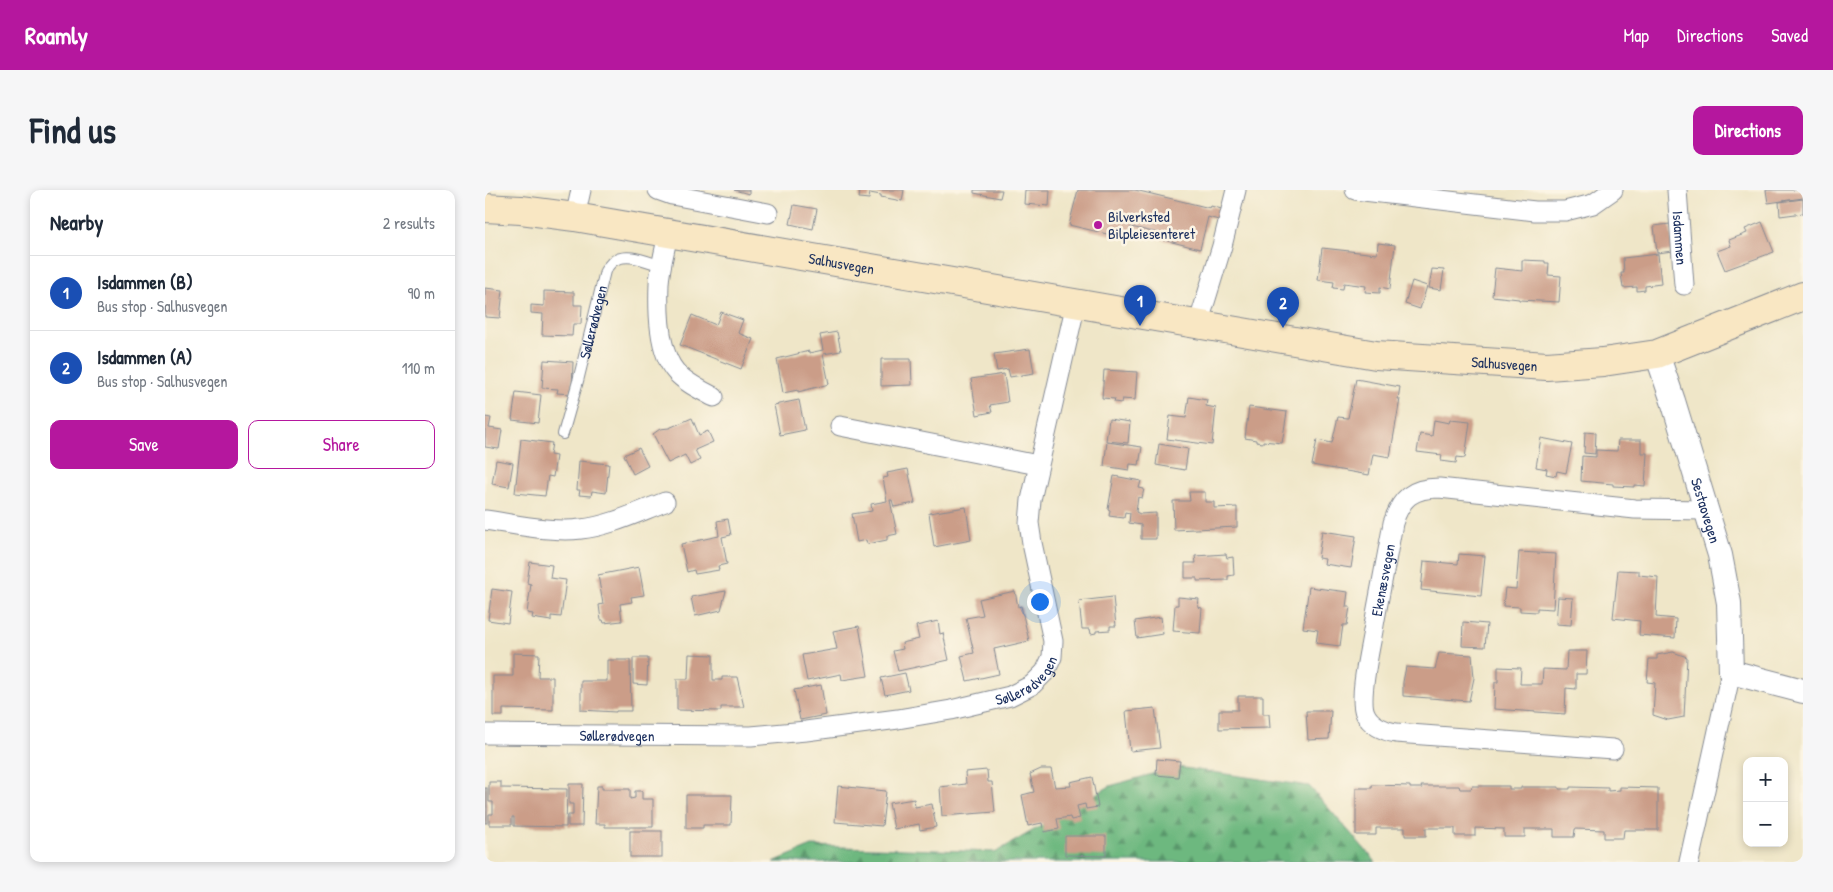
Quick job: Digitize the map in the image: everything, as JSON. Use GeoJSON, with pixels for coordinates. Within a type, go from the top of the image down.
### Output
{"type":"FeatureCollection","features":[{"type":"Feature","properties":{"kind":"main road","name":"Salhusvegen"},"geometry":{"type":"LineString","coordinates":[[485,208],[521,210],[575,217],[1376,355],[1472,362],[1547,366],[1603,362],[1657,354],[1803,296]]}},
{"type":"Feature","properties":{"kind":"street"},"geometry":{"type":"LineString","coordinates":[[575,217],[581,190]]}},
{"type":"Feature","properties":{"kind":"street"},"geometry":{"type":"LineString","coordinates":[[659,190],[672,195],[768,212]]}},
{"type":"Feature","properties":{"kind":"street"},"geometry":{"type":"LineString","coordinates":[[1198,324],[1222,246],[1236,190]]}},
{"type":"Feature","properties":{"kind":"street"},"geometry":{"type":"LineString","coordinates":[[1355,190],[1535,211],[1565,211],[1593,204],[1613,190]]}},
{"type":"Feature","properties":{"kind":"street","name":"Isdammen"},"geometry":{"type":"LineString","coordinates":[[1677,190],[1684,285]]}},
{"type":"Feature","properties":{"kind":"street"},"geometry":{"type":"LineString","coordinates":[[668,234],[659,283],[660,320],[664,350],[670,365],[677,374],[714,397]]}},
{"type":"Feature","properties":{"kind":"street","name":"Søllerødvegen"},"geometry":{"type":"LineString","coordinates":[[485,734],[751,736],[806,731],[951,710],[1010,696],[1032,684],[1045,672],[1052,656],[1053,641],[1032,543],[1029,523],[1031,500],[1076,302]]}},
{"type":"Feature","properties":{"kind":"street","name":"Sestaovegen"},"geometry":{"type":"LineString","coordinates":[[1657,354],[1720,555],[1729,604],[1731,672],[1689,862]]}},
{"type":"Feature","properties":{"kind":"street"},"geometry":{"type":"LineString","coordinates":[[840,426],[1038,465]]}},
{"type":"Feature","properties":{"kind":"street","name":"Ekenæsvegen"},"geometry":{"type":"LineString","coordinates":[[1613,749],[1396,733],[1384,731],[1374,724],[1366,714],[1363,703],[1367,663],[1397,510],[1404,500],[1414,492],[1425,488],[1635,508],[1707,510]]}},
{"type":"Feature","properties":{"kind":"street"},"geometry":{"type":"LineString","coordinates":[[485,520],[555,529],[579,530],[604,524],[665,502]]}},
{"type":"Feature","properties":{"kind":"street"},"geometry":{"type":"LineString","coordinates":[[1731,672],[1803,691]]}},
{"type":"Feature","properties":{"kind":"lane","name":"Søllerødvegen"},"geometry":{"type":"LineString","coordinates":[[563,434],[605,271],[612,261],[631,257],[662,266]]}},
{"type":"Feature","properties":{"kind":"green space"},"geometry":{"type":"Polygon","coordinates":[[[1177,767],[1309,786],[1376,862],[773,862],[812,846],[996,852],[1110,786],[1177,767]]]}},
{"type":"Feature","properties":{"kind":"building"},"geometry":{"type":"Polygon","coordinates":[[[734,190],[749,190],[749,194],[734,190]]]}},
{"type":"Feature","properties":{"kind":"building"},"geometry":{"type":"Polygon","coordinates":[[[857,190],[904,190],[902,201],[870,193],[869,199],[859,198],[860,192],[857,190]]]}},
{"type":"Feature","properties":{"kind":"building"},"geometry":{"type":"Polygon","coordinates":[[[974,190],[1002,190],[1000,198],[974,193],[974,190]]]}},
{"type":"Feature","properties":{"kind":"building"},"geometry":{"type":"Polygon","coordinates":[[[1025,190],[1050,190],[1049,206],[1024,204],[1025,190]]]}},
{"type":"Feature","properties":{"kind":"building"},"geometry":{"type":"Polygon","coordinates":[[[1078,190],[1135,190],[1225,210],[1222,221],[1208,217],[1200,249],[1160,239],[1162,234],[1131,227],[1128,239],[1069,225],[1078,190]]]}},
{"type":"Feature","properties":{"kind":"building"},"geometry":{"type":"Polygon","coordinates":[[[1766,190],[1803,190],[1803,198],[1768,203],[1766,190]]]}},
{"type":"Feature","properties":{"kind":"building"},"geometry":{"type":"Polygon","coordinates":[[[1803,199],[1803,213],[1780,216],[1779,202],[1803,199]]]}},
{"type":"Feature","properties":{"kind":"building"},"geometry":{"type":"Polygon","coordinates":[[[794,205],[817,209],[813,229],[790,224],[794,205]]]}},
{"type":"Feature","properties":{"kind":"building"},"geometry":{"type":"Polygon","coordinates":[[[1762,222],[1774,252],[1725,270],[1717,251],[1731,246],[1729,240],[1747,233],[1745,229],[1762,222]]]}},
{"type":"Feature","properties":{"kind":"building"},"geometry":{"type":"Polygon","coordinates":[[[1670,224],[1673,251],[1657,253],[1654,226],[1670,224]]]}},
{"type":"Feature","properties":{"kind":"building"},"geometry":{"type":"Polygon","coordinates":[[[1378,243],[1395,245],[1390,289],[1380,287],[1380,293],[1365,292],[1366,286],[1344,283],[1343,289],[1333,288],[1334,282],[1318,280],[1322,248],[1377,254],[1378,243]]]}},
{"type":"Feature","properties":{"kind":"building"},"geometry":{"type":"Polygon","coordinates":[[[1658,254],[1661,284],[1645,286],[1645,290],[1637,291],[1637,287],[1623,288],[1621,273],[1624,273],[1623,258],[1658,254]]]}},
{"type":"Feature","properties":{"kind":"building"},"geometry":{"type":"Polygon","coordinates":[[[1522,260],[1545,261],[1545,263],[1549,263],[1548,275],[1561,276],[1559,302],[1519,300],[1492,296],[1495,268],[1522,271],[1522,260]]]}},
{"type":"Feature","properties":{"kind":"building"},"geometry":{"type":"Polygon","coordinates":[[[1432,269],[1444,270],[1441,290],[1429,288],[1432,269]]]}},
{"type":"Feature","properties":{"kind":"building"},"geometry":{"type":"Polygon","coordinates":[[[1412,281],[1427,286],[1420,309],[1405,304],[1412,281]]]}},
{"type":"Feature","properties":{"kind":"building"},"geometry":{"type":"Polygon","coordinates":[[[485,288],[503,290],[500,318],[485,317],[485,288]]]}},
{"type":"Feature","properties":{"kind":"building"},"geometry":{"type":"Polygon","coordinates":[[[544,291],[574,292],[574,305],[582,305],[581,324],[573,324],[572,336],[542,335],[543,314],[531,313],[531,305],[544,306],[544,291]]]}},
{"type":"Feature","properties":{"kind":"building"},"geometry":{"type":"Polygon","coordinates":[[[721,312],[743,320],[738,333],[753,339],[741,369],[680,345],[692,315],[716,325],[721,312]]]}},
{"type":"Feature","properties":{"kind":"building"},"geometry":{"type":"Polygon","coordinates":[[[837,332],[841,351],[823,354],[829,384],[798,392],[798,390],[783,393],[777,359],[809,351],[809,353],[823,350],[820,335],[837,332]]]}},
{"type":"Feature","properties":{"kind":"building"},"geometry":{"type":"Polygon","coordinates":[[[1030,349],[1034,373],[1010,377],[1008,369],[997,371],[994,354],[1030,349]]]}},
{"type":"Feature","properties":{"kind":"building"},"geometry":{"type":"Polygon","coordinates":[[[881,359],[911,359],[912,385],[881,386],[881,359]]]}},
{"type":"Feature","properties":{"kind":"building"},"geometry":{"type":"Polygon","coordinates":[[[544,360],[573,362],[572,389],[570,389],[570,394],[557,393],[558,389],[542,388],[544,360]]]}},
{"type":"Feature","properties":{"kind":"building"},"geometry":{"type":"Polygon","coordinates":[[[1104,370],[1137,372],[1135,400],[1122,399],[1121,403],[1114,402],[1115,399],[1102,398],[1104,370]]]}},
{"type":"Feature","properties":{"kind":"building"},"geometry":{"type":"Polygon","coordinates":[[[1004,374],[1008,402],[990,405],[992,412],[977,415],[971,379],[1004,374]]]}},
{"type":"Feature","properties":{"kind":"building"},"geometry":{"type":"Polygon","coordinates":[[[1356,379],[1400,387],[1398,399],[1400,399],[1390,457],[1373,454],[1369,475],[1312,465],[1317,440],[1332,443],[1338,417],[1348,418],[1356,379]]]}},
{"type":"Feature","properties":{"kind":"building"},"geometry":{"type":"Polygon","coordinates":[[[516,392],[541,395],[538,423],[512,420],[516,392]]]}},
{"type":"Feature","properties":{"kind":"building"},"geometry":{"type":"Polygon","coordinates":[[[1189,397],[1207,400],[1206,406],[1216,408],[1212,445],[1167,439],[1170,416],[1186,418],[1189,397]]]}},
{"type":"Feature","properties":{"kind":"building"},"geometry":{"type":"Polygon","coordinates":[[[799,400],[805,430],[780,435],[774,405],[799,400]]]}},
{"type":"Feature","properties":{"kind":"building"},"geometry":{"type":"Polygon","coordinates":[[[1249,407],[1287,412],[1282,443],[1263,441],[1263,443],[1245,438],[1249,407]]]}},
{"type":"Feature","properties":{"kind":"building"},"geometry":{"type":"Polygon","coordinates":[[[485,417],[491,418],[489,428],[502,430],[499,449],[485,447],[485,417]]]}},
{"type":"Feature","properties":{"kind":"building"},"geometry":{"type":"Polygon","coordinates":[[[692,418],[699,435],[708,431],[713,442],[695,450],[700,460],[690,465],[685,455],[668,463],[653,434],[660,429],[669,428],[692,418]]]}},
{"type":"Feature","properties":{"kind":"building"},"geometry":{"type":"Polygon","coordinates":[[[1109,419],[1130,422],[1128,443],[1106,441],[1109,419]]]}},
{"type":"Feature","properties":{"kind":"building"},"geometry":{"type":"Polygon","coordinates":[[[1434,420],[1449,423],[1450,420],[1470,422],[1465,458],[1457,457],[1456,463],[1441,461],[1442,455],[1417,452],[1420,434],[1432,436],[1434,420]]]}},
{"type":"Feature","properties":{"kind":"building"},"geometry":{"type":"Polygon","coordinates":[[[1585,432],[1596,433],[1595,454],[1584,453],[1585,432]]]}},
{"type":"Feature","properties":{"kind":"building"},"geometry":{"type":"Polygon","coordinates":[[[1541,438],[1572,444],[1566,473],[1557,471],[1556,476],[1546,474],[1547,469],[1536,467],[1541,438]]]}},
{"type":"Feature","properties":{"kind":"building"},"geometry":{"type":"Polygon","coordinates":[[[521,439],[552,443],[550,455],[556,456],[553,477],[548,476],[545,496],[515,493],[521,439]]]}},
{"type":"Feature","properties":{"kind":"building"},"geometry":{"type":"Polygon","coordinates":[[[1618,440],[1641,440],[1641,453],[1647,453],[1645,486],[1613,486],[1613,484],[1581,481],[1582,456],[1596,457],[1596,450],[1617,451],[1618,440]]]}},
{"type":"Feature","properties":{"kind":"building"},"geometry":{"type":"Polygon","coordinates":[[[1107,442],[1142,447],[1139,465],[1130,464],[1129,470],[1104,466],[1107,442]]]}},
{"type":"Feature","properties":{"kind":"building"},"geometry":{"type":"Polygon","coordinates":[[[1159,444],[1188,449],[1185,470],[1156,465],[1159,444]]]}},
{"type":"Feature","properties":{"kind":"building"},"geometry":{"type":"Polygon","coordinates":[[[639,448],[648,466],[633,474],[624,455],[639,448]]]}},
{"type":"Feature","properties":{"kind":"building"},"geometry":{"type":"Polygon","coordinates":[[[496,460],[513,463],[509,487],[492,484],[496,460]]]}},
{"type":"Feature","properties":{"kind":"building"},"geometry":{"type":"Polygon","coordinates":[[[579,461],[609,464],[606,493],[592,491],[591,496],[579,495],[580,490],[577,490],[579,461]]]}},
{"type":"Feature","properties":{"kind":"building"},"geometry":{"type":"Polygon","coordinates":[[[908,469],[915,503],[894,507],[892,500],[890,500],[897,534],[887,536],[887,540],[867,544],[866,540],[857,542],[852,514],[872,511],[871,504],[887,501],[883,478],[888,477],[887,473],[908,469]]]}},
{"type":"Feature","properties":{"kind":"building"},"geometry":{"type":"Polygon","coordinates":[[[1114,476],[1141,481],[1139,488],[1144,489],[1142,498],[1138,497],[1136,512],[1140,514],[1156,513],[1156,539],[1141,539],[1141,525],[1129,523],[1130,513],[1125,512],[1124,518],[1109,516],[1110,510],[1108,509],[1114,476]]]}},
{"type":"Feature","properties":{"kind":"building"},"geometry":{"type":"Polygon","coordinates":[[[1189,492],[1205,492],[1205,502],[1214,502],[1214,508],[1237,507],[1237,527],[1174,530],[1173,501],[1190,501],[1189,492]]]}},
{"type":"Feature","properties":{"kind":"building"},"geometry":{"type":"Polygon","coordinates":[[[966,507],[971,540],[934,547],[929,513],[966,507]]]}},
{"type":"Feature","properties":{"kind":"building"},"geometry":{"type":"Polygon","coordinates":[[[728,519],[731,535],[722,537],[727,564],[718,566],[719,570],[695,574],[694,570],[687,572],[681,544],[719,536],[717,521],[728,519]]]}},
{"type":"Feature","properties":{"kind":"building"},"geometry":{"type":"Polygon","coordinates":[[[1322,531],[1356,536],[1351,568],[1324,564],[1325,559],[1318,558],[1322,531]]]}},
{"type":"Feature","properties":{"kind":"building"},"geometry":{"type":"Polygon","coordinates":[[[1519,552],[1556,554],[1553,609],[1537,608],[1537,612],[1520,611],[1520,607],[1503,606],[1505,588],[1516,589],[1519,552]]]}},
{"type":"Feature","properties":{"kind":"building"},"geometry":{"type":"Polygon","coordinates":[[[1226,554],[1227,558],[1233,557],[1234,575],[1228,576],[1228,580],[1197,581],[1197,578],[1185,578],[1185,563],[1196,563],[1195,556],[1226,554]]]}},
{"type":"Feature","properties":{"kind":"building"},"geometry":{"type":"Polygon","coordinates":[[[1459,554],[1485,556],[1481,596],[1421,590],[1424,561],[1458,564],[1459,554]]]}},
{"type":"Feature","properties":{"kind":"building"},"geometry":{"type":"Polygon","coordinates":[[[530,562],[552,565],[550,578],[566,580],[561,617],[551,616],[551,621],[532,618],[533,614],[527,613],[531,584],[527,583],[530,562]]]}},
{"type":"Feature","properties":{"kind":"building"},"geometry":{"type":"Polygon","coordinates":[[[639,567],[644,595],[631,597],[632,602],[620,604],[622,621],[604,623],[601,620],[599,605],[603,604],[598,575],[639,567]]]}},
{"type":"Feature","properties":{"kind":"building"},"geometry":{"type":"Polygon","coordinates":[[[1618,570],[1639,571],[1639,575],[1658,577],[1656,617],[1676,619],[1675,638],[1639,635],[1640,621],[1613,618],[1618,570]]]}},
{"type":"Feature","properties":{"kind":"building"},"geometry":{"type":"Polygon","coordinates":[[[1309,587],[1348,592],[1346,607],[1350,607],[1347,625],[1343,625],[1340,646],[1316,643],[1318,630],[1303,628],[1309,587]]]}},
{"type":"Feature","properties":{"kind":"building"},"geometry":{"type":"Polygon","coordinates":[[[492,589],[512,592],[508,623],[488,620],[492,589]]]}},
{"type":"Feature","properties":{"kind":"building"},"geometry":{"type":"Polygon","coordinates":[[[726,591],[721,610],[695,616],[691,597],[726,591]]]}},
{"type":"Feature","properties":{"kind":"building"},"geometry":{"type":"Polygon","coordinates":[[[1015,591],[1018,607],[1021,606],[1029,641],[994,649],[999,674],[967,681],[961,656],[974,653],[966,618],[983,615],[979,599],[1015,591]]]}},
{"type":"Feature","properties":{"kind":"building"},"geometry":{"type":"Polygon","coordinates":[[[1113,597],[1116,626],[1110,626],[1110,630],[1096,631],[1096,633],[1091,634],[1090,629],[1082,629],[1079,601],[1113,597]]]}},
{"type":"Feature","properties":{"kind":"building"},"geometry":{"type":"Polygon","coordinates":[[[1178,597],[1199,599],[1198,607],[1202,608],[1200,633],[1173,631],[1175,605],[1178,605],[1178,597]]]}},
{"type":"Feature","properties":{"kind":"building"},"geometry":{"type":"Polygon","coordinates":[[[1558,597],[1573,598],[1571,625],[1556,624],[1558,597]]]}},
{"type":"Feature","properties":{"kind":"building"},"geometry":{"type":"Polygon","coordinates":[[[1161,617],[1163,634],[1137,638],[1135,621],[1161,617]]]}},
{"type":"Feature","properties":{"kind":"building"},"geometry":{"type":"Polygon","coordinates":[[[938,621],[940,634],[943,633],[949,660],[898,671],[893,651],[903,649],[902,643],[919,639],[916,626],[938,621]]]}},
{"type":"Feature","properties":{"kind":"building"},"geometry":{"type":"Polygon","coordinates":[[[1463,622],[1487,624],[1485,647],[1462,646],[1463,622]]]}},
{"type":"Feature","properties":{"kind":"building"},"geometry":{"type":"Polygon","coordinates":[[[859,626],[868,676],[842,680],[841,674],[807,681],[802,655],[837,649],[833,631],[859,626]]]}},
{"type":"Feature","properties":{"kind":"building"},"geometry":{"type":"Polygon","coordinates":[[[1567,651],[1587,651],[1586,674],[1576,674],[1576,689],[1566,688],[1565,714],[1494,709],[1495,682],[1498,682],[1498,667],[1521,668],[1520,684],[1542,684],[1543,669],[1566,670],[1567,651]]]}},
{"type":"Feature","properties":{"kind":"building"},"geometry":{"type":"Polygon","coordinates":[[[1673,652],[1687,657],[1684,717],[1668,720],[1653,715],[1655,683],[1647,682],[1649,659],[1657,659],[1657,655],[1673,652]]]}},
{"type":"Feature","properties":{"kind":"building"},"geometry":{"type":"Polygon","coordinates":[[[513,653],[539,654],[538,677],[553,677],[553,710],[503,709],[503,716],[493,716],[493,676],[513,676],[513,653]]]}},
{"type":"Feature","properties":{"kind":"building"},"geometry":{"type":"Polygon","coordinates":[[[1439,653],[1472,655],[1474,678],[1469,701],[1403,696],[1406,667],[1435,669],[1439,653]]]}},
{"type":"Feature","properties":{"kind":"building"},"geometry":{"type":"Polygon","coordinates":[[[689,654],[713,655],[713,680],[722,680],[722,677],[737,677],[744,707],[721,707],[721,711],[677,710],[677,679],[688,679],[689,654]]]}},
{"type":"Feature","properties":{"kind":"building"},"geometry":{"type":"Polygon","coordinates":[[[633,658],[648,658],[647,685],[633,684],[633,658]]]}},
{"type":"Feature","properties":{"kind":"building"},"geometry":{"type":"Polygon","coordinates":[[[607,660],[630,660],[631,711],[581,710],[581,681],[607,681],[607,660]]]}},
{"type":"Feature","properties":{"kind":"building"},"geometry":{"type":"Polygon","coordinates":[[[905,673],[909,690],[885,695],[881,678],[905,673]]]}},
{"type":"Feature","properties":{"kind":"building"},"geometry":{"type":"Polygon","coordinates":[[[821,685],[826,715],[800,720],[794,690],[821,685]]]}},
{"type":"Feature","properties":{"kind":"building"},"geometry":{"type":"Polygon","coordinates":[[[1238,696],[1263,696],[1263,714],[1269,714],[1270,728],[1219,729],[1219,710],[1238,710],[1238,696]]]}},
{"type":"Feature","properties":{"kind":"building"},"geometry":{"type":"Polygon","coordinates":[[[1155,708],[1160,748],[1130,751],[1126,711],[1155,708]]]}},
{"type":"Feature","properties":{"kind":"building"},"geometry":{"type":"Polygon","coordinates":[[[1306,711],[1331,711],[1329,739],[1308,740],[1306,711]]]}},
{"type":"Feature","properties":{"kind":"building"},"geometry":{"type":"Polygon","coordinates":[[[1157,759],[1180,761],[1178,777],[1156,775],[1157,759]]]}},
{"type":"Feature","properties":{"kind":"building"},"geometry":{"type":"Polygon","coordinates":[[[1041,769],[1051,769],[1055,787],[1071,786],[1070,782],[1092,777],[1098,807],[1086,809],[1085,804],[1077,806],[1080,818],[1071,820],[1070,817],[1057,819],[1059,829],[1044,832],[1042,823],[1028,826],[1022,795],[1034,792],[1030,774],[1041,769]]]}},
{"type":"Feature","properties":{"kind":"building"},"geometry":{"type":"Polygon","coordinates":[[[987,770],[988,782],[992,782],[995,812],[942,816],[940,787],[966,784],[965,772],[987,770]]]}},
{"type":"Feature","properties":{"kind":"building"},"geometry":{"type":"Polygon","coordinates":[[[489,782],[501,782],[501,788],[567,789],[566,827],[514,826],[514,817],[512,817],[512,825],[489,825],[489,814],[493,814],[493,802],[489,802],[489,782]]]}},
{"type":"Feature","properties":{"kind":"building"},"geometry":{"type":"Polygon","coordinates":[[[569,784],[583,784],[582,826],[568,826],[568,815],[573,815],[573,804],[569,804],[569,784]]]}},
{"type":"Feature","properties":{"kind":"building"},"geometry":{"type":"Polygon","coordinates":[[[1372,785],[1410,786],[1410,788],[1422,788],[1421,786],[1459,786],[1460,789],[1471,789],[1472,786],[1509,786],[1509,789],[1521,789],[1521,787],[1559,787],[1559,789],[1570,789],[1570,787],[1608,788],[1608,791],[1620,790],[1620,787],[1658,788],[1658,830],[1624,830],[1623,838],[1604,838],[1604,830],[1575,829],[1574,837],[1554,837],[1554,829],[1525,829],[1525,837],[1504,837],[1504,829],[1475,828],[1475,836],[1455,836],[1455,828],[1426,828],[1426,836],[1405,836],[1405,828],[1376,828],[1376,835],[1356,835],[1356,788],[1372,788],[1372,785]]]}},
{"type":"Feature","properties":{"kind":"building"},"geometry":{"type":"Polygon","coordinates":[[[597,786],[602,786],[602,789],[630,789],[630,799],[635,798],[635,791],[642,791],[642,799],[653,799],[653,827],[605,827],[605,824],[595,824],[597,786]]]}},
{"type":"Feature","properties":{"kind":"building"},"geometry":{"type":"Polygon","coordinates":[[[838,786],[886,791],[882,826],[835,822],[838,786]]]}},
{"type":"Feature","properties":{"kind":"building"},"geometry":{"type":"Polygon","coordinates":[[[485,788],[487,788],[487,823],[485,823],[485,788]]]}},
{"type":"Feature","properties":{"kind":"building"},"geometry":{"type":"Polygon","coordinates":[[[686,795],[732,795],[731,825],[703,825],[703,828],[686,828],[686,795]]]}},
{"type":"Feature","properties":{"kind":"building"},"geometry":{"type":"Polygon","coordinates":[[[914,799],[915,807],[932,804],[936,827],[920,830],[919,824],[894,829],[889,803],[914,799]]]}},
{"type":"Feature","properties":{"kind":"building"},"geometry":{"type":"Polygon","coordinates":[[[630,831],[662,831],[662,857],[630,857],[630,831]]]}},
{"type":"Feature","properties":{"kind":"building"},"geometry":{"type":"Polygon","coordinates":[[[1065,836],[1106,836],[1106,856],[1065,855],[1065,836]]]}},
{"type":"Feature","properties":{"kind":"place","name":"Bilverksted Bilpleiesenteret"},"geometry":{"type":"Point","coordinates":[1098,225]}},
{"type":"Feature","properties":{"kind":"place","name":"Isdammen (B)"},"geometry":{"type":"Point","coordinates":[1140,326]}},
{"type":"Feature","properties":{"kind":"place","name":"Isdammen (A)"},"geometry":{"type":"Point","coordinates":[1283,328]}}]}
